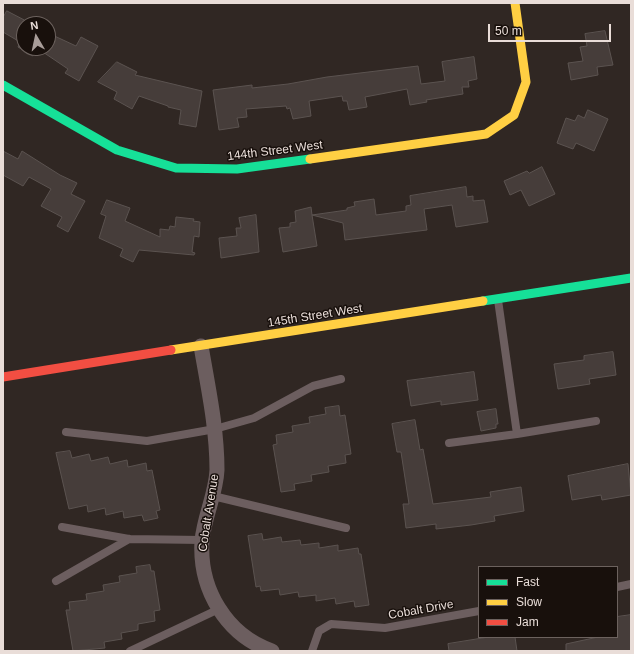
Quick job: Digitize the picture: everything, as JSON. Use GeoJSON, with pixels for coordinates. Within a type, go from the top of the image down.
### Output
{"type":"FeatureCollection","features":[{"type":"Feature","properties":{"kind":"street","name":"144th Street West"},"geometry":{"type":"LineString","coordinates":[[3,85],[117,150],[176,168],[237,169],[486,134],[514,115],[526,82],[515,3]]}},
{"type":"Feature","properties":{"kind":"street","name":"145th Street West"},"geometry":{"type":"LineString","coordinates":[[3,377],[631,278]]}},
{"type":"Feature","properties":{"kind":"street","name":"Cobalt Avenue"},"geometry":{"type":"LineString","coordinates":[[201,346],[215,429],[216,475],[213,496],[202,540],[202,562],[206,584],[219,609],[227,620],[242,635],[261,647],[272,651]]}},
{"type":"Feature","properties":{"kind":"lane"},"geometry":{"type":"LineString","coordinates":[[498,299],[517,434]]}},
{"type":"Feature","properties":{"kind":"lane"},"geometry":{"type":"LineString","coordinates":[[66,432],[147,441],[215,429],[254,418],[313,386],[341,379]]}},
{"type":"Feature","properties":{"kind":"lane"},"geometry":{"type":"LineString","coordinates":[[448,443],[517,434],[596,421]]}},
{"type":"Feature","properties":{"kind":"lane"},"geometry":{"type":"LineString","coordinates":[[213,496],[346,528]]}},
{"type":"Feature","properties":{"kind":"lane"},"geometry":{"type":"LineString","coordinates":[[62,527],[129,539],[202,540]]}},
{"type":"Feature","properties":{"kind":"lane"},"geometry":{"type":"LineString","coordinates":[[56,581],[129,539]]}},
{"type":"Feature","properties":{"kind":"lane"},"geometry":{"type":"LineString","coordinates":[[618,587],[631,584]]}},
{"type":"Feature","properties":{"kind":"lane"},"geometry":{"type":"LineString","coordinates":[[130,651],[219,609]]}},
{"type":"Feature","properties":{"kind":"lane","name":"Cobalt Drive"},"geometry":{"type":"LineString","coordinates":[[312,651],[319,630],[331,624],[385,628],[478,612]]}},
{"type":"Feature","properties":{"kind":"building"},"geometry":{"type":"Polygon","coordinates":[[[7,11],[17,16],[16,40],[3,32],[3,18],[7,11]]]}},
{"type":"Feature","properties":{"kind":"building"},"geometry":{"type":"Polygon","coordinates":[[[605,31],[613,65],[597,67],[598,75],[571,80],[568,63],[583,61],[580,47],[587,46],[585,34],[605,31]]]}},
{"type":"Feature","properties":{"kind":"building"},"geometry":{"type":"Polygon","coordinates":[[[56,37],[76,46],[81,37],[98,46],[79,81],[65,73],[68,69],[49,56],[56,56],[56,37]]]}},
{"type":"Feature","properties":{"kind":"building"},"geometry":{"type":"Polygon","coordinates":[[[474,57],[477,79],[468,81],[469,87],[462,87],[463,94],[426,100],[427,102],[410,105],[407,89],[365,97],[367,107],[349,110],[347,101],[343,101],[342,96],[309,101],[311,116],[293,119],[290,108],[287,109],[286,106],[246,109],[247,117],[237,118],[239,127],[219,130],[213,90],[252,85],[252,88],[288,84],[327,77],[418,66],[421,84],[445,81],[442,62],[474,57]]]}},
{"type":"Feature","properties":{"kind":"building"},"geometry":{"type":"Polygon","coordinates":[[[117,62],[137,72],[135,75],[202,91],[196,127],[179,124],[181,110],[168,107],[139,96],[132,109],[114,99],[117,92],[98,82],[117,62]]]}},
{"type":"Feature","properties":{"kind":"building"},"geometry":{"type":"Polygon","coordinates":[[[588,110],[608,119],[594,151],[576,143],[573,149],[557,143],[566,118],[575,121],[578,115],[584,118],[588,110]]]}},
{"type":"Feature","properties":{"kind":"building"},"geometry":{"type":"Polygon","coordinates":[[[3,151],[18,159],[22,151],[60,175],[77,183],[71,194],[85,201],[68,232],[57,226],[62,217],[41,206],[51,189],[29,177],[23,186],[3,175],[3,151]]]}},
{"type":"Feature","properties":{"kind":"building"},"geometry":{"type":"Polygon","coordinates":[[[542,167],[555,194],[529,206],[521,190],[510,195],[504,181],[527,171],[529,173],[542,167]]]}},
{"type":"Feature","properties":{"kind":"building"},"geometry":{"type":"Polygon","coordinates":[[[466,187],[467,197],[473,196],[473,201],[484,200],[488,222],[456,227],[452,205],[424,209],[427,230],[345,240],[343,223],[312,215],[347,210],[347,208],[355,206],[354,202],[374,199],[376,215],[406,211],[406,206],[411,205],[410,196],[466,187]]]}},
{"type":"Feature","properties":{"kind":"building"},"geometry":{"type":"Polygon","coordinates":[[[107,200],[130,208],[125,221],[160,237],[160,229],[169,230],[170,226],[175,227],[176,217],[194,219],[193,221],[200,222],[199,237],[194,236],[192,252],[195,253],[194,255],[139,250],[133,262],[120,256],[123,249],[99,238],[106,216],[101,214],[107,200]]]}},
{"type":"Feature","properties":{"kind":"building"},"geometry":{"type":"Polygon","coordinates":[[[311,207],[317,246],[283,252],[279,228],[290,227],[290,223],[296,222],[295,211],[311,207]]]}},
{"type":"Feature","properties":{"kind":"building"},"geometry":{"type":"Polygon","coordinates":[[[256,215],[259,252],[221,258],[219,238],[237,236],[236,228],[241,228],[239,218],[256,215]]]}},
{"type":"Feature","properties":{"kind":"building"},"geometry":{"type":"Polygon","coordinates":[[[613,352],[616,375],[589,379],[590,384],[558,389],[554,364],[584,360],[584,356],[613,352]]]}},
{"type":"Feature","properties":{"kind":"building"},"geometry":{"type":"Polygon","coordinates":[[[474,372],[478,400],[441,405],[441,401],[411,406],[407,381],[474,372]]]}},
{"type":"Feature","properties":{"kind":"building"},"geometry":{"type":"Polygon","coordinates":[[[339,406],[340,416],[345,415],[351,454],[345,455],[346,463],[328,466],[329,472],[311,475],[312,481],[294,484],[295,490],[281,492],[273,445],[277,444],[276,435],[293,432],[292,426],[310,423],[309,417],[326,414],[325,408],[339,406]]]}},
{"type":"Feature","properties":{"kind":"building"},"geometry":{"type":"Polygon","coordinates":[[[496,409],[498,424],[496,424],[496,428],[481,431],[477,412],[496,409]]]}},
{"type":"Feature","properties":{"kind":"building"},"geometry":{"type":"Polygon","coordinates":[[[415,420],[420,450],[423,449],[433,504],[491,497],[490,492],[521,487],[524,511],[494,516],[495,521],[471,525],[436,529],[436,524],[406,528],[403,504],[409,504],[401,452],[397,452],[392,424],[415,420]]]}},
{"type":"Feature","properties":{"kind":"building"},"geometry":{"type":"Polygon","coordinates":[[[70,451],[72,458],[89,454],[91,461],[108,457],[110,464],[127,460],[128,467],[146,463],[147,471],[152,470],[160,510],[156,511],[158,518],[144,521],[142,515],[124,518],[123,511],[106,515],[105,508],[88,512],[87,505],[69,509],[56,453],[70,451]]]}},
{"type":"Feature","properties":{"kind":"building"},"geometry":{"type":"Polygon","coordinates":[[[628,464],[631,495],[602,500],[601,495],[572,500],[568,476],[628,464]]]}},
{"type":"Feature","properties":{"kind":"building"},"geometry":{"type":"Polygon","coordinates":[[[262,534],[263,540],[281,537],[282,542],[300,540],[301,545],[319,543],[319,548],[338,545],[338,551],[358,548],[359,554],[361,554],[369,605],[355,607],[354,601],[336,604],[335,598],[316,601],[316,595],[299,597],[298,592],[280,595],[279,589],[261,591],[260,586],[256,587],[248,536],[262,534]]]}},
{"type":"Feature","properties":{"kind":"building"},"geometry":{"type":"Polygon","coordinates":[[[150,565],[151,571],[154,571],[160,610],[154,611],[155,621],[138,624],[138,630],[121,633],[122,639],[104,642],[105,648],[73,651],[66,610],[70,610],[69,602],[87,600],[86,594],[104,591],[103,585],[120,582],[119,576],[137,573],[136,567],[150,565]]]}},
{"type":"Feature","properties":{"kind":"building"},"geometry":{"type":"Polygon","coordinates":[[[631,615],[631,651],[566,651],[566,644],[593,638],[618,638],[618,617],[631,615]]]}},
{"type":"Feature","properties":{"kind":"building"},"geometry":{"type":"Polygon","coordinates":[[[483,638],[515,638],[517,651],[449,651],[448,644],[483,638]]]}},
{"type":"Feature","properties":{"kind":"traffic: fast"},"geometry":{"type":"LineString","coordinates":[[3,85],[117,150],[176,168],[237,169],[310,159]]}},
{"type":"Feature","properties":{"kind":"traffic: fast"},"geometry":{"type":"LineString","coordinates":[[483,301],[631,278]]}},
{"type":"Feature","properties":{"kind":"traffic: slow"},"geometry":{"type":"LineString","coordinates":[[310,159],[486,134],[514,115],[526,82],[515,3]]}},
{"type":"Feature","properties":{"kind":"traffic: slow"},"geometry":{"type":"LineString","coordinates":[[171,350],[483,301]]}},
{"type":"Feature","properties":{"kind":"traffic: jam"},"geometry":{"type":"LineString","coordinates":[[3,377],[171,350]]}}]}
